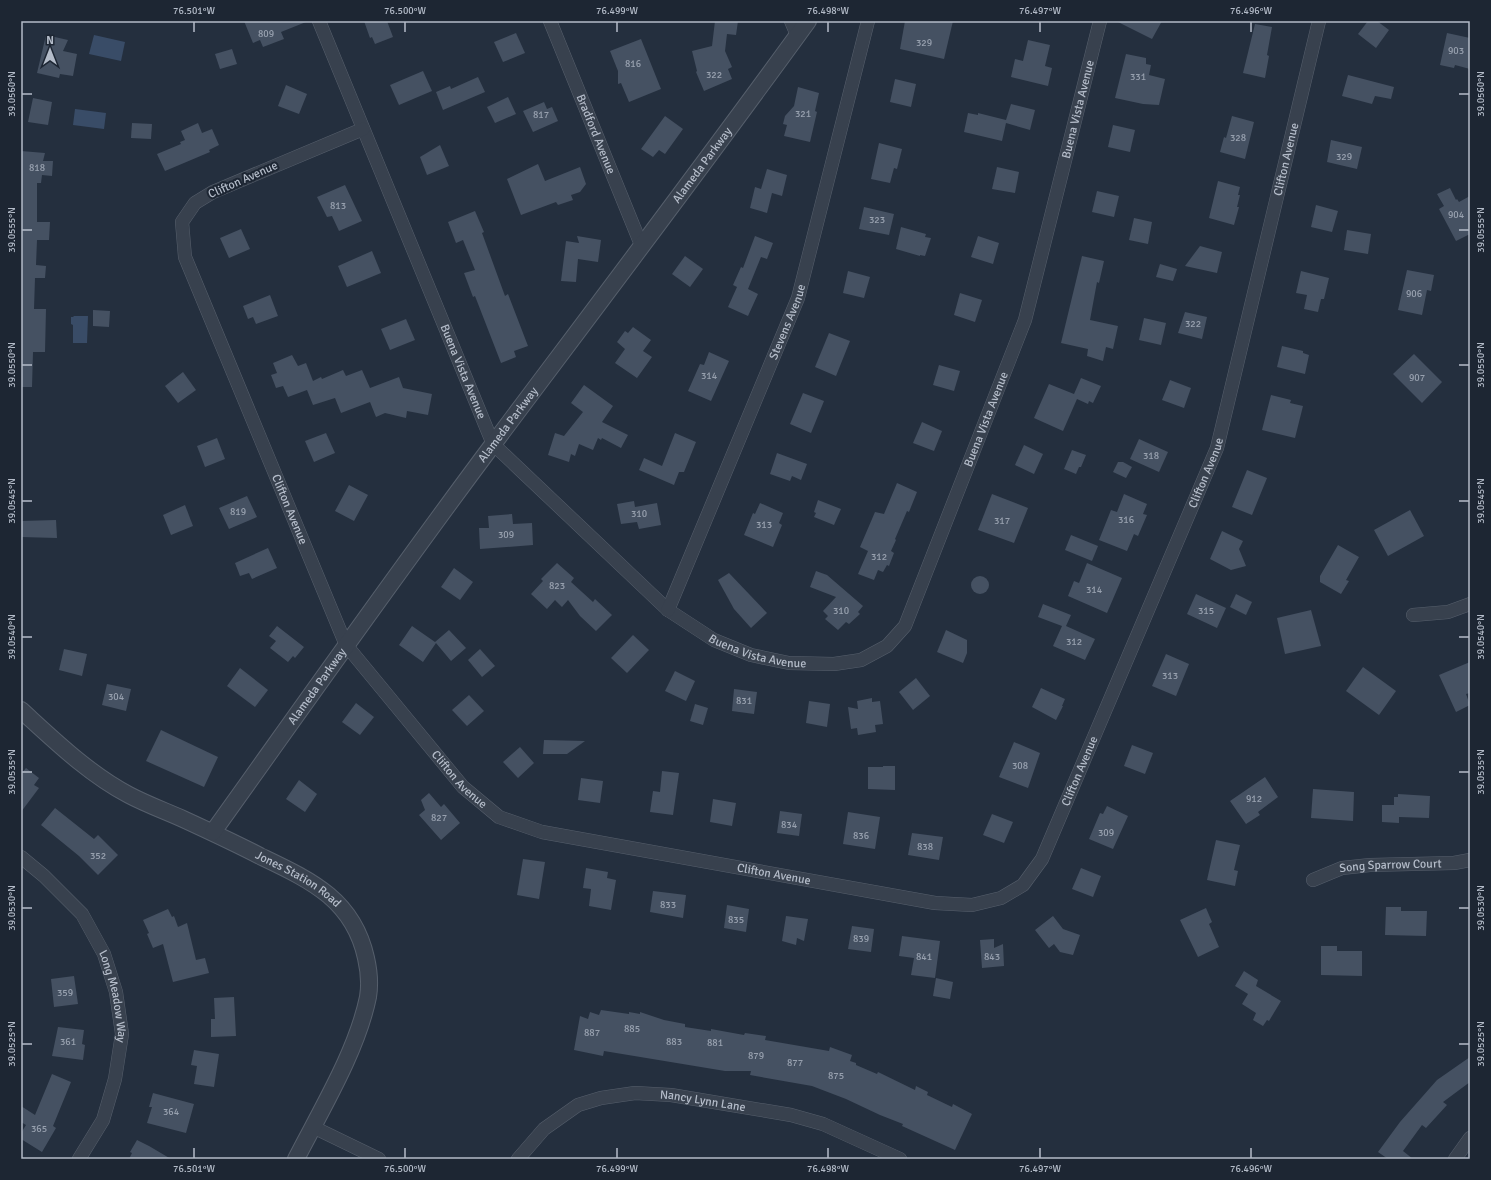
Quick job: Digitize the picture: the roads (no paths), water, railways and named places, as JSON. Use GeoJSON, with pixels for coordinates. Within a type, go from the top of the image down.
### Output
{"type":"FeatureCollection","features":[{"type":"Feature","properties":{"kind":"street","name":"Buena Vista Avenue"},"geometry":{"type":"LineString","coordinates":[[319,21],[362,129],[493,444],[668,610],[714,640],[751,655],[789,663],[834,664],[861,660],[888,646],[905,626],[1025,320],[1100,21]]}},
{"type":"Feature","properties":{"kind":"street","name":"Bradford Avenue"},"geometry":{"type":"LineString","coordinates":[[550,21],[642,248]]}},
{"type":"Feature","properties":{"kind":"street","name":"Alameda Parkway"},"geometry":{"type":"LineString","coordinates":[[213,832],[346,645],[493,444],[642,248],[794,28],[808,21]]}},
{"type":"Feature","properties":{"kind":"street","name":"Stevens Avenue"},"geometry":{"type":"LineString","coordinates":[[668,610],[798,298],[868,21]]}},
{"type":"Feature","properties":{"kind":"street","name":"Clifton Avenue"},"geometry":{"type":"LineString","coordinates":[[362,129],[213,192],[195,203],[182,222],[185,257],[346,645],[463,787],[499,817],[542,832],[936,903],[972,905],[1001,898],[1023,885],[1042,859],[1217,448],[1319,21]]}},
{"type":"Feature","properties":{"kind":"street"},"geometry":{"type":"LineString","coordinates":[[1414,615],[1448,612],[1470,604]]}},
{"type":"Feature","properties":{"kind":"street","name":"Jones Station Road"},"geometry":{"type":"LineString","coordinates":[[21,710],[90,770],[129,795],[213,832],[305,878],[325,892],[340,906],[354,924],[363,946],[369,971],[368,996],[359,1028],[348,1058],[296,1159]]}},
{"type":"Feature","properties":{"kind":"street","name":"Long Meadow Way"},"geometry":{"type":"LineString","coordinates":[[21,857],[44,876],[82,914],[104,954],[116,992],[122,1034],[115,1079],[103,1120],[79,1159]]}},
{"type":"Feature","properties":{"kind":"street","name":"Song Sparrow Court"},"geometry":{"type":"LineString","coordinates":[[1313,880],[1342,868],[1370,865],[1454,863],[1470,860]]}},
{"type":"Feature","properties":{"kind":"street","name":"Nancy Lynn Lane"},"geometry":{"type":"LineString","coordinates":[[518,1159],[544,1129],[578,1105],[601,1098],[635,1093],[671,1095],[791,1115],[823,1124],[900,1159]]}},
{"type":"Feature","properties":{"kind":"street"},"geometry":{"type":"LineString","coordinates":[[313,1127],[379,1159]]}},
{"type":"Feature","properties":{"kind":"street"},"geometry":{"type":"LineString","coordinates":[[1454,1159],[1470,1138]]}},
{"type":"Feature","properties":{"kind":"water"},"geometry":{"type":"Polygon","coordinates":[[[94,35],[125,42],[121,61],[89,54],[94,35]]]}},
{"type":"Feature","properties":{"kind":"water"},"geometry":{"type":"Polygon","coordinates":[[[75,109],[106,113],[104,129],[73,125],[75,109]]]}},
{"type":"Feature","properties":{"kind":"water"},"geometry":{"type":"Polygon","coordinates":[[[88,316],[87,343],[73,343],[73,325],[71,324],[71,317],[88,316]]]}}]}
